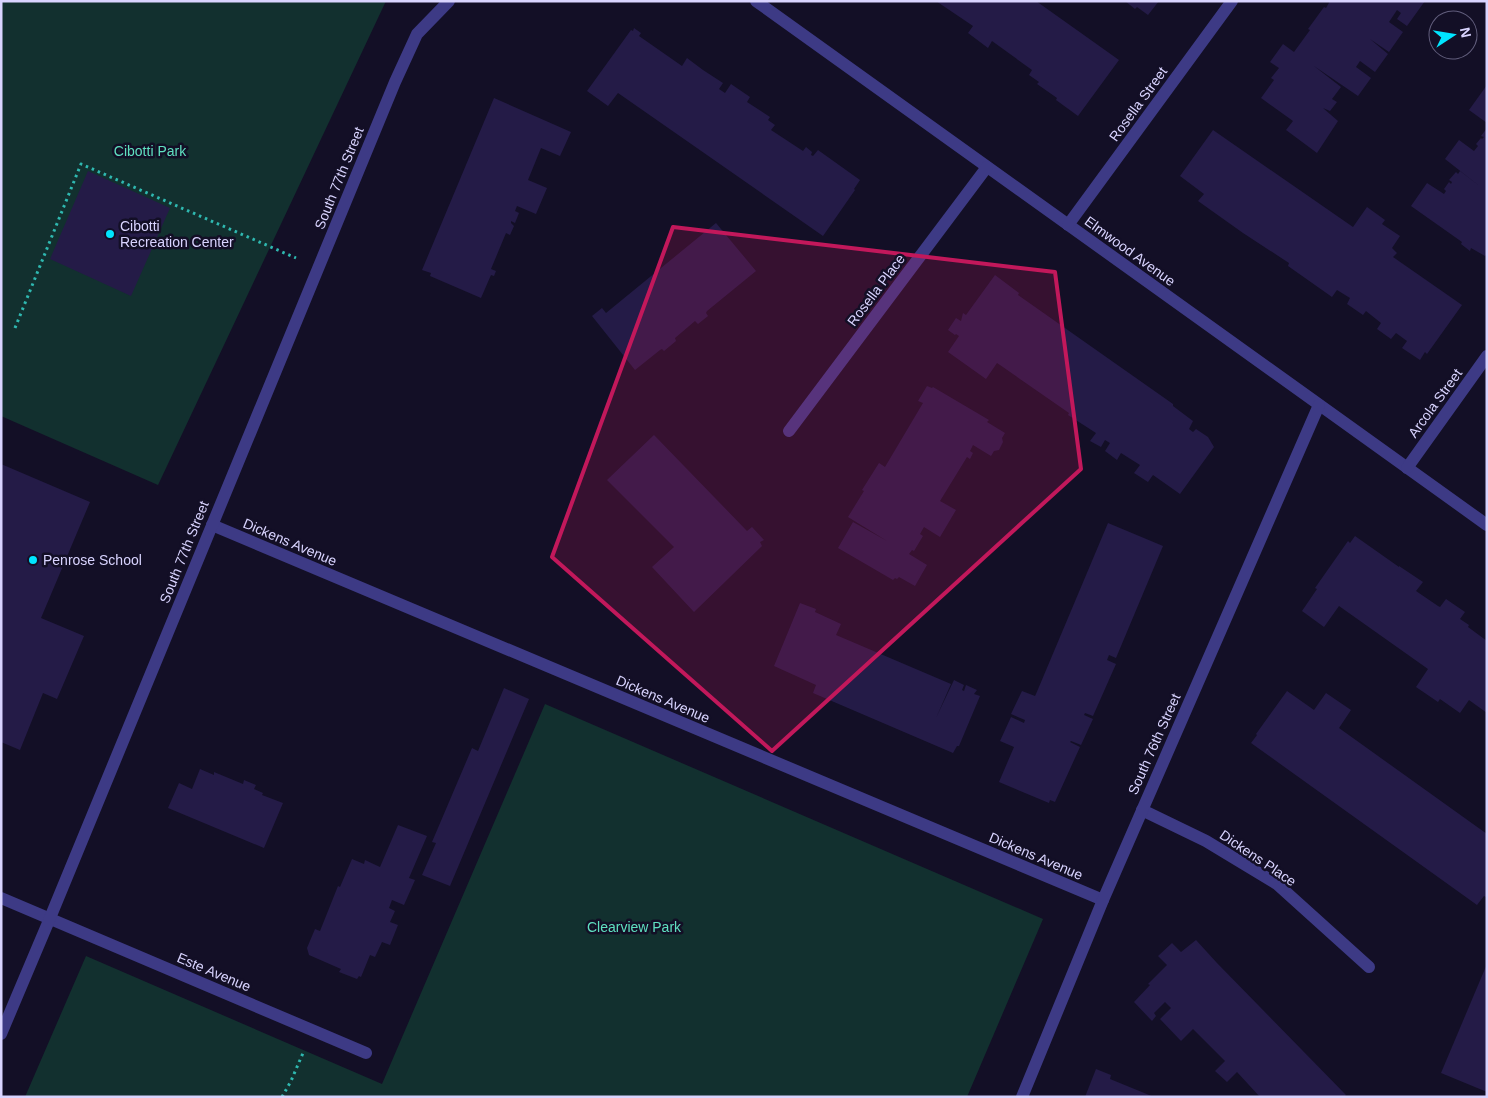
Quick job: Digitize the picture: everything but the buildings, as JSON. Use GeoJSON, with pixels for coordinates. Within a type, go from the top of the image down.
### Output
{"type":"FeatureCollection","features":[{"type":"Feature","properties":{"kind":"street","name":"South 77th Street"},"geometry":{"type":"LineString","coordinates":[[1,1034],[395,82],[417,34],[449,1]]}},
{"type":"Feature","properties":{"kind":"street","name":"Elmwood Avenue"},"geometry":{"type":"LineString","coordinates":[[756,1],[1487,525]]}},
{"type":"Feature","properties":{"kind":"street","name":"Rosella Street"},"geometry":{"type":"LineString","coordinates":[[1068,225],[1232,1]]}},
{"type":"Feature","properties":{"kind":"street","name":"Rosella Place"},"geometry":{"type":"LineString","coordinates":[[789,431],[987,167]]}},
{"type":"Feature","properties":{"kind":"street","name":"Arcola Street"},"geometry":{"type":"LineString","coordinates":[[1407,468],[1487,356]]}},
{"type":"Feature","properties":{"kind":"street","name":"South 76th Street"},"geometry":{"type":"LineString","coordinates":[[1022,1097],[1103,900],[1319,405]]}},
{"type":"Feature","properties":{"kind":"street","name":"Dickens Avenue"},"geometry":{"type":"LineString","coordinates":[[212,526],[1103,900]]}},
{"type":"Feature","properties":{"kind":"street","name":"Dickens Place"},"geometry":{"type":"LineString","coordinates":[[1142,810],[1206,841],[1277,884],[1369,967]]}},
{"type":"Feature","properties":{"kind":"street","name":"Este Avenue"},"geometry":{"type":"LineString","coordinates":[[1,898],[366,1053]]}},
{"type":"Feature","properties":{"kind":"path"},"geometry":{"type":"LineString","coordinates":[[15,328],[81,164],[318,268]]}},
{"type":"Feature","properties":{"kind":"path"},"geometry":{"type":"LineString","coordinates":[[282,1097],[291,1081],[312,1030]]}},
{"type":"Feature","properties":{"kind":"highlighted area"},"geometry":{"type":"Polygon","coordinates":[[[673,227],[1055,272],[1081,469],[772,751],[552,557],[673,227]]]}},
{"type":"Feature","properties":{"kind":"green space","name":"Cibotti Park"},"geometry":{"type":"Polygon","coordinates":[[[1,1],[386,1],[158,485],[1,416],[1,1]]]}},
{"type":"Feature","properties":{"kind":"green space","name":"Clearview Park"},"geometry":{"type":"Polygon","coordinates":[[[545,704],[1043,919],[967,1097],[25,1097],[86,956],[382,1084],[545,704]]]}},
{"type":"Feature","properties":{"kind":"place","name":"Cibotti Recreation Center"},"geometry":{"type":"Point","coordinates":[110,234]}},
{"type":"Feature","properties":{"kind":"place","name":"Penrose School"},"geometry":{"type":"Point","coordinates":[33,560]}}]}
